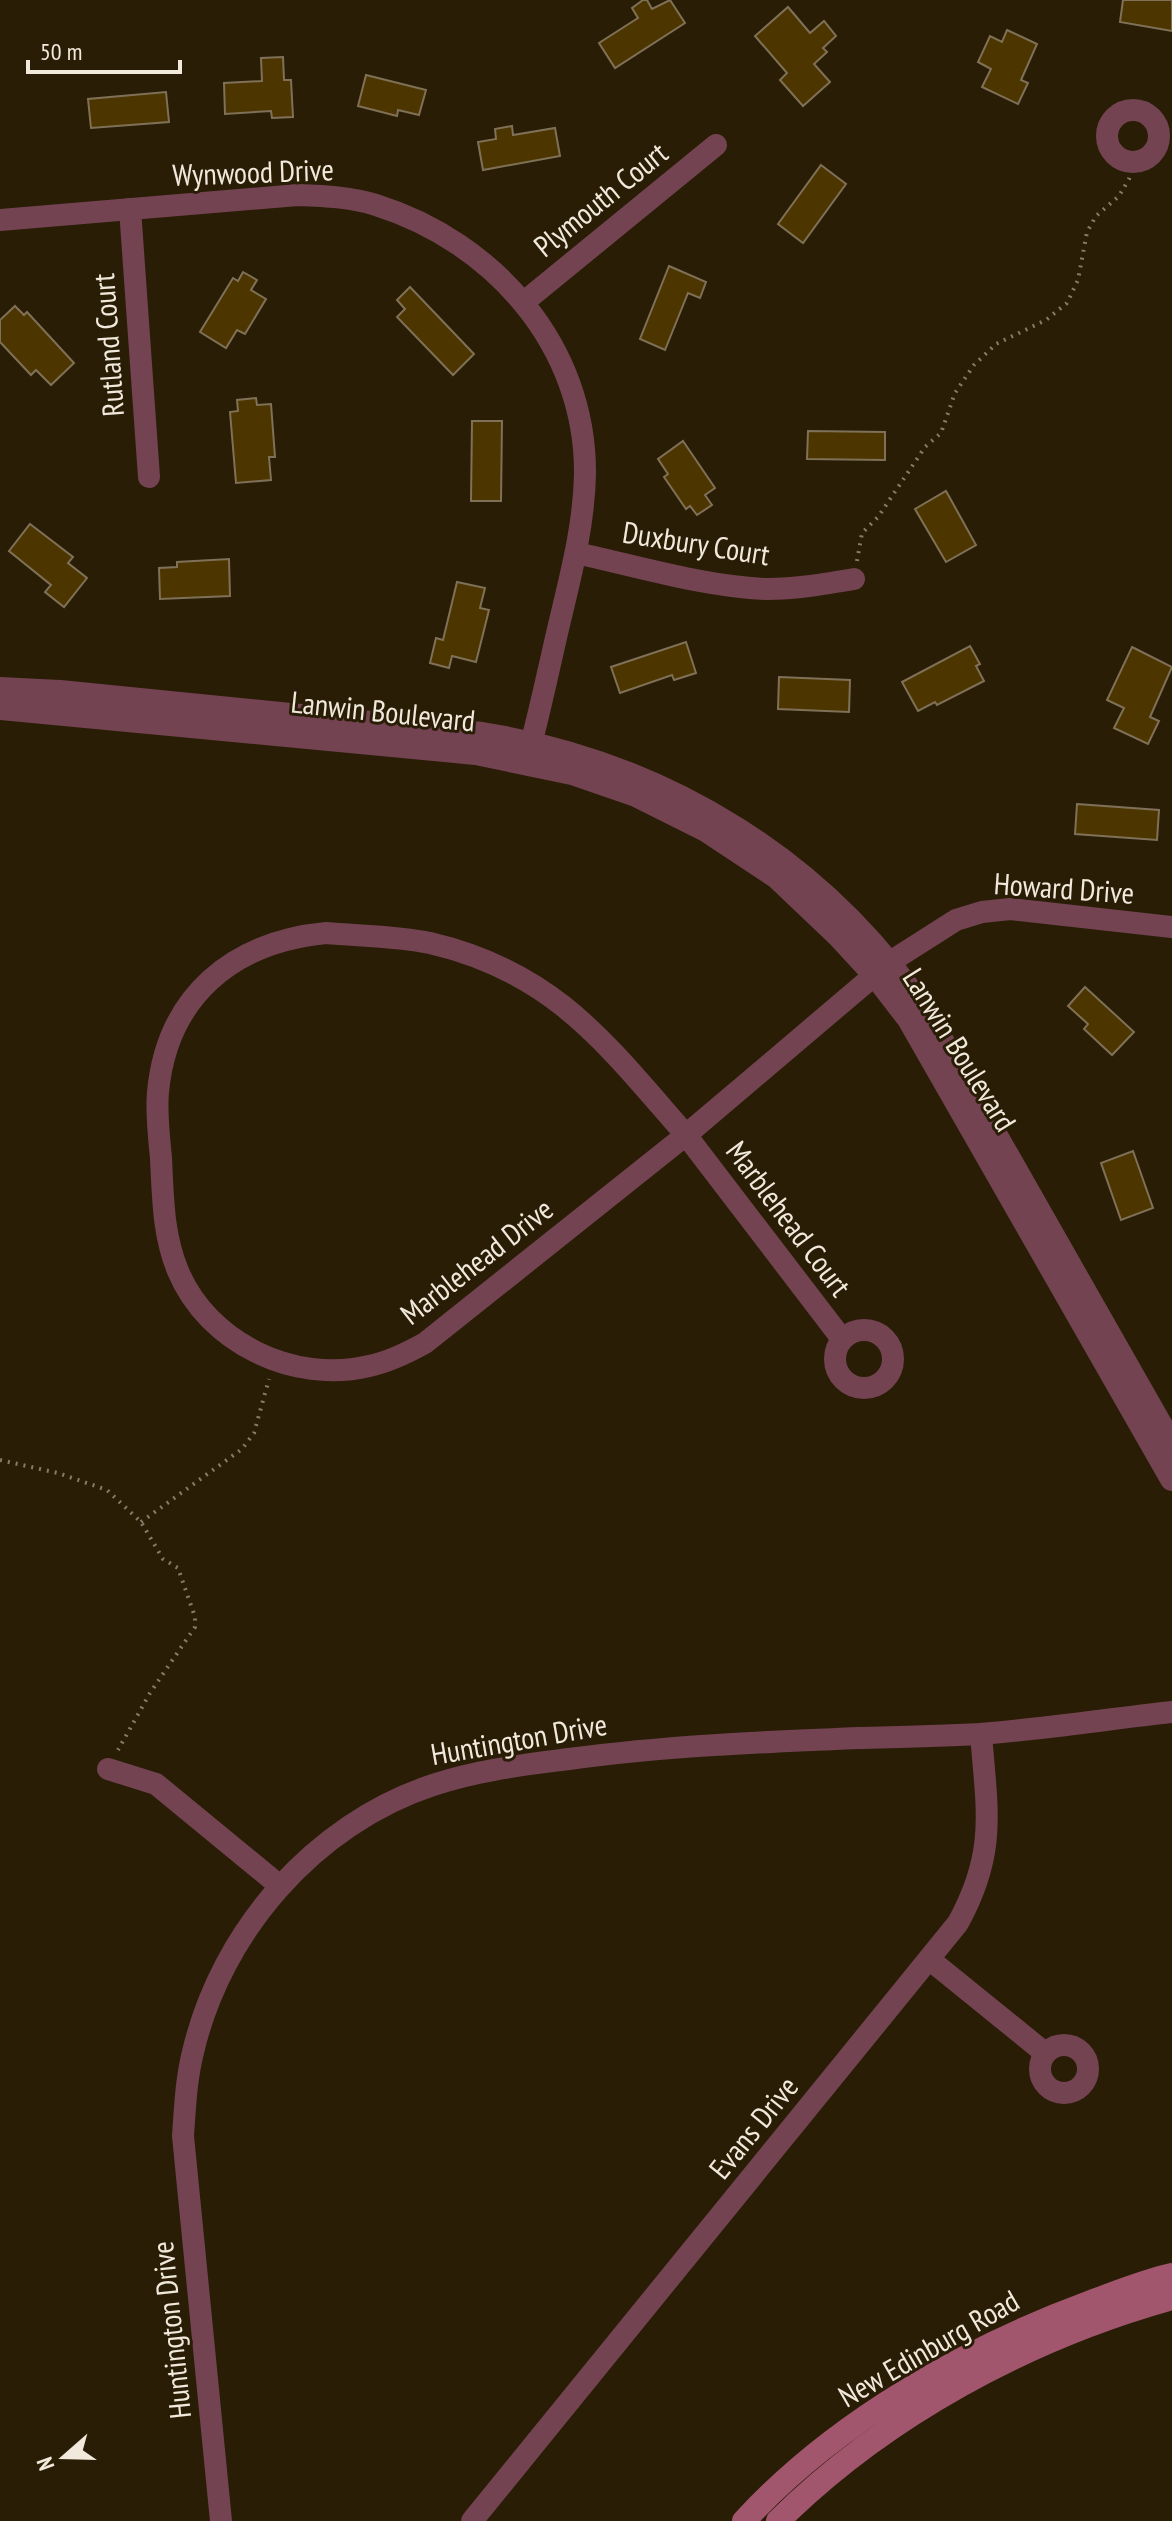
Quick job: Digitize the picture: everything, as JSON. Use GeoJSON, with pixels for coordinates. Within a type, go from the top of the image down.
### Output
{"type":"FeatureCollection","features":[{"type":"Feature","properties":{"kind":"main road","name":"New Edinburg Road"},"geometry":{"type":"LineString","coordinates":[[744,2521],[771,2492],[875,2412],[985,2347],[1047,2318],[1172,2275]]}},
{"type":"Feature","properties":{"kind":"main road","name":"New Edinburg Road"},"geometry":{"type":"LineString","coordinates":[[778,2521],[887,2431],[1008,2360],[1056,2339],[1172,2298]]}},
{"type":"Feature","properties":{"kind":"street"},"geometry":{"type":"LineString","coordinates":[[1132,110],[1141,111],[1165,132],[1150,155],[1133,162],[1114,154],[1109,146],[1108,130],[1115,117],[1132,110]]}},
{"type":"Feature","properties":{"kind":"street","name":"Plymouth Court"},"geometry":{"type":"LineString","coordinates":[[524,302],[716,145]]}},
{"type":"Feature","properties":{"kind":"street","name":"Wynwood Drive"},"geometry":{"type":"LineString","coordinates":[[0,220],[298,195],[336,197],[373,204],[449,237],[482,260],[524,302],[560,359],[573,397],[582,436],[584,499],[576,553],[529,752]]}},
{"type":"Feature","properties":{"kind":"street","name":"Rutland Court"},"geometry":{"type":"LineString","coordinates":[[130,209],[149,477]]}},
{"type":"Feature","properties":{"kind":"street","name":"Duxbury Court"},"geometry":{"type":"LineString","coordinates":[[576,553],[732,586],[767,589],[803,587],[854,579]]}},
{"type":"Feature","properties":{"kind":"street","name":"Lanwin Boulevard"},"geometry":{"type":"LineString","coordinates":[[0,689],[60,692],[467,732],[529,752]]}},
{"type":"Feature","properties":{"kind":"street","name":"Lanwin Boulevard"},"geometry":{"type":"LineString","coordinates":[[0,708],[460,751],[573,752],[625,771],[738,829],[792,868],[856,925],[1172,1479]]}},
{"type":"Feature","properties":{"kind":"street","name":"Howard Drive"},"geometry":{"type":"LineString","coordinates":[[882,968],[945,926],[982,912],[1010,909],[1172,927]]}},
{"type":"Feature","properties":{"kind":"street","name":"Marblehead Drive"},"geometry":{"type":"LineString","coordinates":[[686,1135],[596,1032],[543,990],[512,972],[468,953],[427,943],[326,933],[296,936],[268,944],[241,956],[219,971],[198,992],[179,1019],[161,1066],[157,1095],[164,1221],[180,1274],[199,1305],[227,1334],[274,1361],[310,1369],[368,1367],[399,1357],[425,1343],[686,1135],[882,968]]}},
{"type":"Feature","properties":{"kind":"street","name":"Lanwin Boulevard"},"geometry":{"type":"LineString","coordinates":[[882,968],[929,1018],[1172,1445]]}},
{"type":"Feature","properties":{"kind":"street","name":"Marblehead Court"},"geometry":{"type":"LineString","coordinates":[[686,1135],[842,1339]]}},
{"type":"Feature","properties":{"kind":"street","name":"Huntington Drive"},"geometry":{"type":"LineString","coordinates":[[221,2521],[183,2136],[185,2097],[193,2052],[206,2008],[224,1967],[251,1922],[280,1886],[313,1855],[375,1811],[430,1786],[474,1773],[634,1750],[981,1734],[1172,1712]]}},
{"type":"Feature","properties":{"kind":"street","name":"Evans Drive"},"geometry":{"type":"LineString","coordinates":[[472,2521],[958,1923],[973,1896],[987,1844],[988,1813],[981,1734]]}},
{"type":"Feature","properties":{"kind":"street"},"geometry":{"type":"LineString","coordinates":[[108,1769],[156,1784],[280,1886]]}},
{"type":"Feature","properties":{"kind":"street"},"geometry":{"type":"LineString","coordinates":[[929,1959],[1045,2053]]}},
{"type":"Feature","properties":{"kind":"path"},"geometry":{"type":"LineString","coordinates":[[854,579],[862,533],[878,517],[925,447],[941,433],[955,393],[974,365],[996,344],[1046,320],[1067,303],[1078,280],[1087,232],[1096,216],[1119,196],[1129,179],[1133,162]]}},
{"type":"Feature","properties":{"kind":"path"},"geometry":{"type":"LineString","coordinates":[[141,1522],[242,1449],[254,1433],[274,1361]]}},
{"type":"Feature","properties":{"kind":"path"},"geometry":{"type":"LineString","coordinates":[[0,1460],[58,1473],[107,1490],[141,1522],[163,1559],[178,1568],[195,1617],[195,1627],[150,1693],[108,1769]]}},
{"type":"Feature","properties":{"kind":"building"},"geometry":{"type":"Polygon","coordinates":[[[647,0],[652,9],[670,0],[685,23],[615,68],[599,43],[638,18],[632,8],[647,0]]]}},
{"type":"Feature","properties":{"kind":"building"},"geometry":{"type":"Polygon","coordinates":[[[1123,0],[1172,0],[1172,31],[1120,22],[1123,0]]]}},
{"type":"Feature","properties":{"kind":"building"},"geometry":{"type":"Polygon","coordinates":[[[788,7],[810,33],[824,21],[836,36],[823,48],[827,52],[814,64],[830,82],[803,106],[780,80],[787,73],[755,36],[788,7]]]}},
{"type":"Feature","properties":{"kind":"building"},"geometry":{"type":"Polygon","coordinates":[[[1007,30],[1037,44],[1021,80],[1028,83],[1018,104],[982,87],[991,69],[978,62],[990,36],[1002,42],[1007,30]]]}},
{"type":"Feature","properties":{"kind":"building"},"geometry":{"type":"Polygon","coordinates":[[[283,57],[284,80],[291,80],[293,117],[272,118],[271,111],[225,114],[224,83],[262,81],[261,58],[283,57]]]}},
{"type":"Feature","properties":{"kind":"building"},"geometry":{"type":"Polygon","coordinates":[[[366,75],[426,90],[419,115],[398,110],[397,116],[358,106],[366,75]]]}},
{"type":"Feature","properties":{"kind":"building"},"geometry":{"type":"Polygon","coordinates":[[[166,92],[169,122],[91,128],[88,99],[166,92]]]}},
{"type":"Feature","properties":{"kind":"building"},"geometry":{"type":"Polygon","coordinates":[[[512,126],[513,135],[555,128],[560,156],[483,170],[478,142],[496,139],[495,129],[512,126]]]}},
{"type":"Feature","properties":{"kind":"building"},"geometry":{"type":"Polygon","coordinates":[[[821,165],[846,184],[803,243],[778,224],[821,165]]]}},
{"type":"Feature","properties":{"kind":"building"},"geometry":{"type":"Polygon","coordinates":[[[669,266],[706,282],[700,298],[688,293],[665,350],[640,339],[669,266]]]}},
{"type":"Feature","properties":{"kind":"building"},"geometry":{"type":"Polygon","coordinates":[[[243,272],[257,280],[251,290],[266,299],[245,334],[237,330],[226,348],[200,332],[233,278],[238,281],[243,272]]]}},
{"type":"Feature","properties":{"kind":"building"},"geometry":{"type":"Polygon","coordinates":[[[410,287],[474,354],[453,375],[397,317],[405,309],[397,300],[410,287]]]}},
{"type":"Feature","properties":{"kind":"building"},"geometry":{"type":"Polygon","coordinates":[[[15,306],[24,315],[27,312],[74,363],[51,385],[36,370],[31,375],[0,342],[0,320],[15,306]]]}},
{"type":"Feature","properties":{"kind":"building"},"geometry":{"type":"Polygon","coordinates":[[[256,398],[257,405],[271,404],[275,457],[269,457],[271,480],[236,483],[230,412],[238,411],[237,400],[256,398]]]}},
{"type":"Feature","properties":{"kind":"building"},"geometry":{"type":"Polygon","coordinates":[[[472,421],[502,421],[501,501],[471,501],[472,421]]]}},
{"type":"Feature","properties":{"kind":"building"},"geometry":{"type":"Polygon","coordinates":[[[808,431],[885,432],[885,460],[807,459],[808,431]]]}},
{"type":"Feature","properties":{"kind":"building"},"geometry":{"type":"Polygon","coordinates":[[[683,441],[715,488],[705,495],[712,505],[697,515],[690,506],[686,509],[664,477],[668,474],[658,459],[683,441]]]}},
{"type":"Feature","properties":{"kind":"building"},"geometry":{"type":"Polygon","coordinates":[[[946,491],[976,545],[946,562],[915,509],[946,491]]]}},
{"type":"Feature","properties":{"kind":"building"},"geometry":{"type":"Polygon","coordinates":[[[30,524],[73,557],[68,563],[87,578],[64,607],[45,592],[51,585],[9,551],[30,524]]]}},
{"type":"Feature","properties":{"kind":"building"},"geometry":{"type":"Polygon","coordinates":[[[229,559],[230,596],[160,599],[159,568],[177,567],[177,562],[229,559]]]}},
{"type":"Feature","properties":{"kind":"building"},"geometry":{"type":"Polygon","coordinates":[[[457,582],[485,588],[480,608],[489,610],[476,662],[452,656],[449,668],[430,663],[436,638],[443,640],[457,582]]]}},
{"type":"Feature","properties":{"kind":"building"},"geometry":{"type":"Polygon","coordinates":[[[686,642],[696,673],[674,680],[672,675],[620,693],[611,667],[686,642]]]}},
{"type":"Feature","properties":{"kind":"building"},"geometry":{"type":"Polygon","coordinates":[[[970,646],[980,664],[976,666],[984,681],[937,705],[935,702],[918,711],[902,682],[970,646]]]}},
{"type":"Feature","properties":{"kind":"building"},"geometry":{"type":"Polygon","coordinates":[[[1132,647],[1172,667],[1150,717],[1159,721],[1148,744],[1114,728],[1124,708],[1107,700],[1132,647]]]}},
{"type":"Feature","properties":{"kind":"building"},"geometry":{"type":"Polygon","coordinates":[[[779,677],[850,680],[849,712],[778,709],[779,677]]]}},
{"type":"Feature","properties":{"kind":"building"},"geometry":{"type":"Polygon","coordinates":[[[1077,804],[1159,810],[1157,840],[1075,834],[1077,804]]]}},
{"type":"Feature","properties":{"kind":"building"},"geometry":{"type":"Polygon","coordinates":[[[1085,987],[1134,1032],[1112,1055],[1084,1029],[1088,1024],[1068,1006],[1085,987]]]}},
{"type":"Feature","properties":{"kind":"building"},"geometry":{"type":"Polygon","coordinates":[[[1133,1151],[1153,1208],[1121,1220],[1101,1163],[1133,1151]]]}}]}
